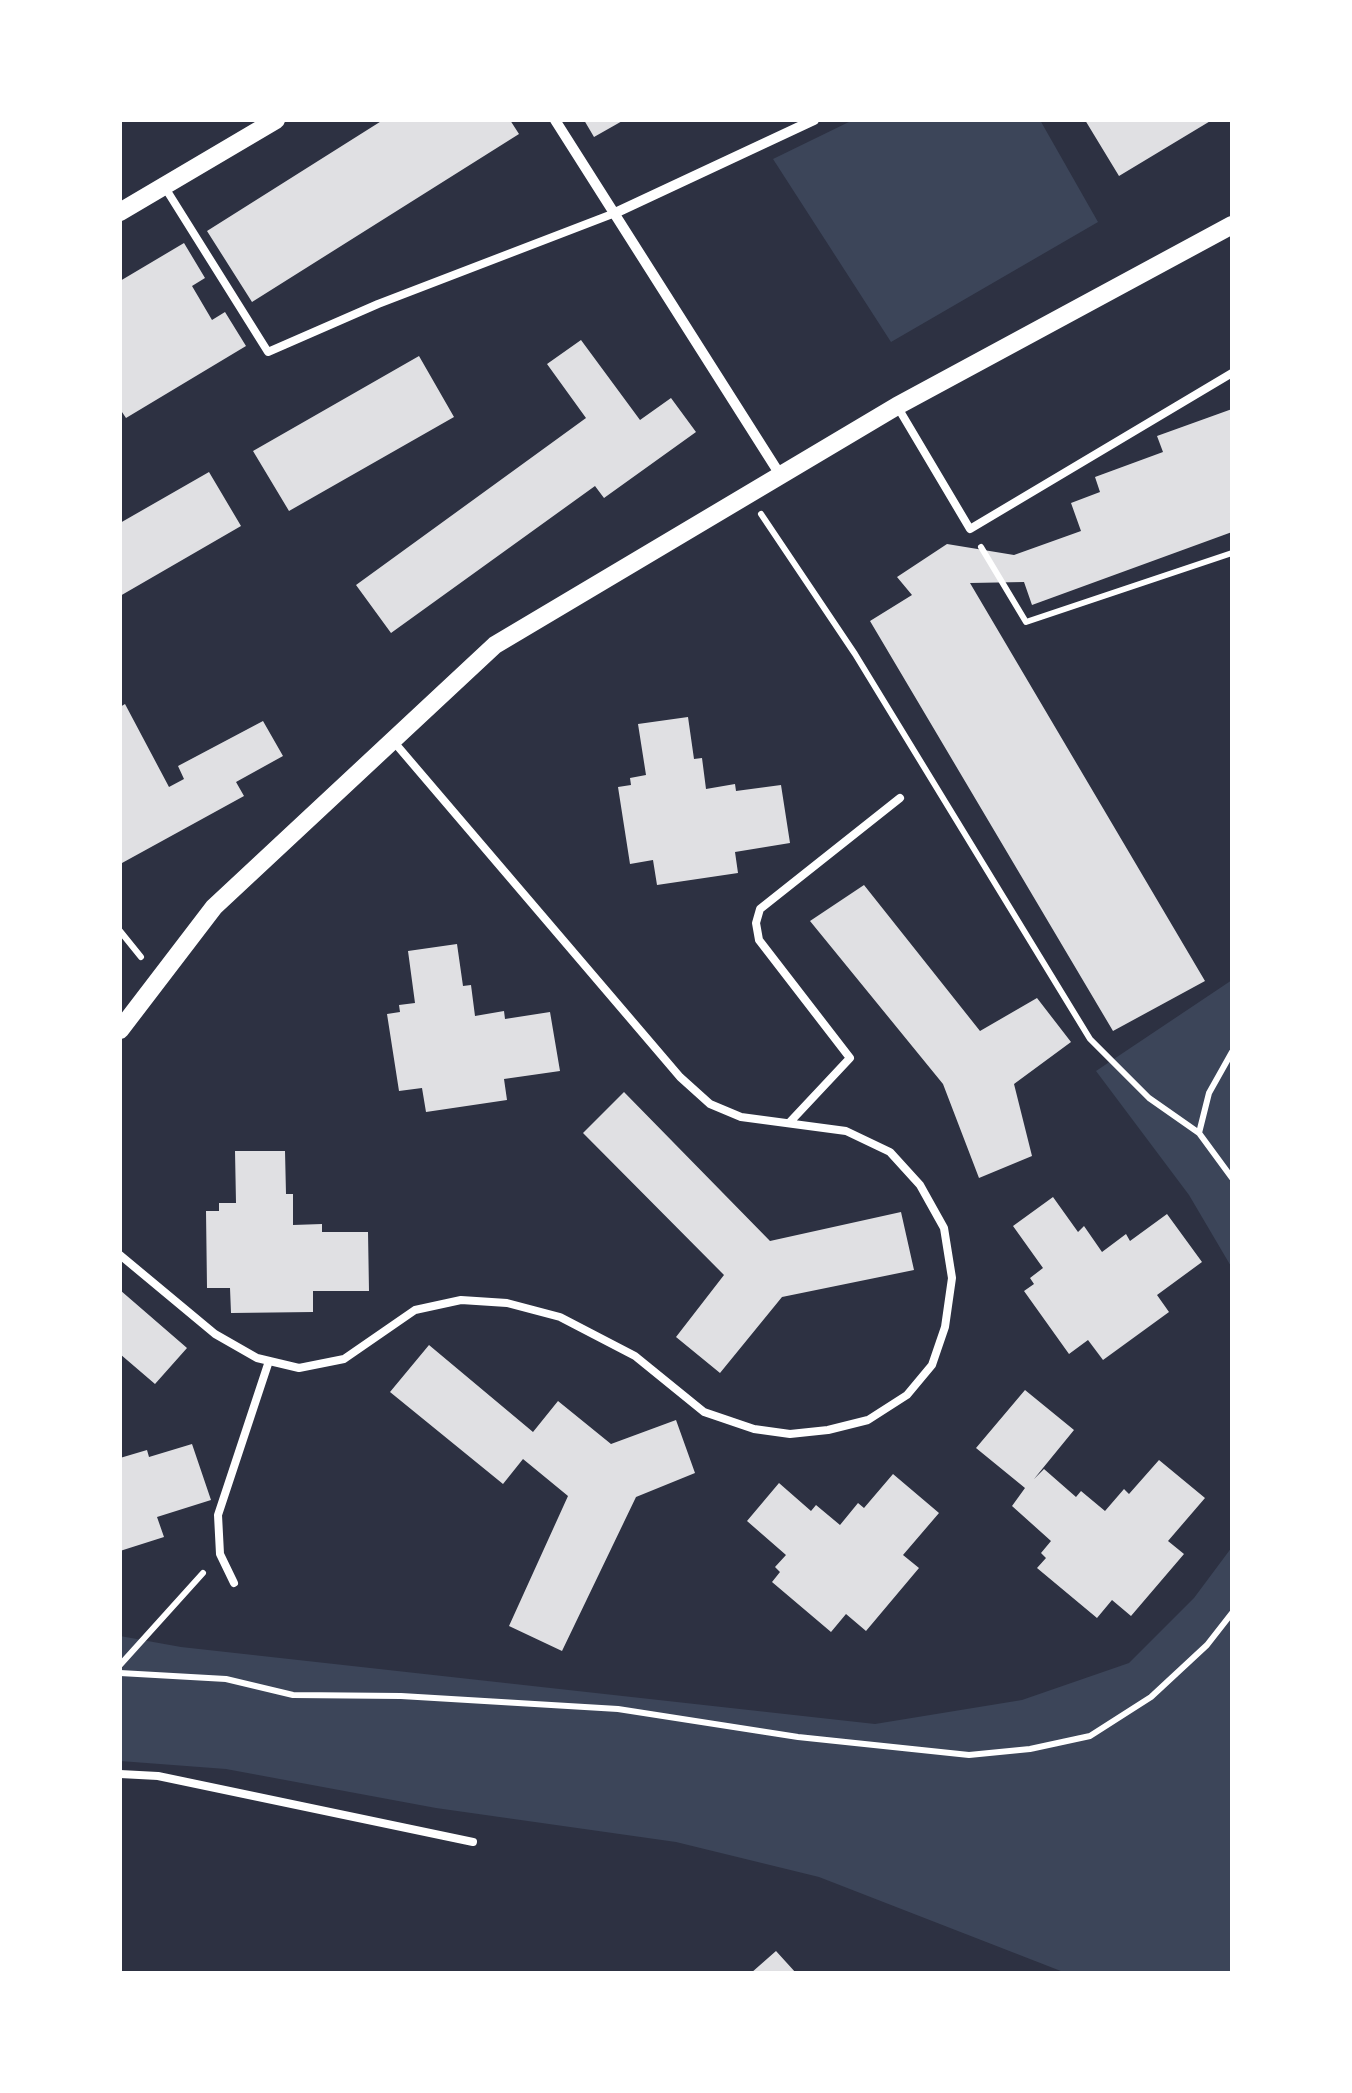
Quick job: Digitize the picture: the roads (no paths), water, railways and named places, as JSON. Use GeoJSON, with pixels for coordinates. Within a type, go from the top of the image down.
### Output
{"type":"FeatureCollection","features":[{"type":"Feature","properties":{"kind":"street"},"geometry":{"type":"LineString","coordinates":[[120,212],[276,120]]}},
{"type":"Feature","properties":{"kind":"street"},"geometry":{"type":"LineString","coordinates":[[555,120],[779,473]]}},
{"type":"Feature","properties":{"kind":"street"},"geometry":{"type":"LineString","coordinates":[[615,213],[814,120]]}},
{"type":"Feature","properties":{"kind":"street"},"geometry":{"type":"LineString","coordinates":[[120,1030],[214,906],[495,645],[896,406],[1232,226]]}},
{"type":"Feature","properties":{"kind":"lane"},"geometry":{"type":"LineString","coordinates":[[164,186],[268,352],[378,304],[615,213]]}},
{"type":"Feature","properties":{"kind":"lane"},"geometry":{"type":"LineString","coordinates":[[896,406],[970,528],[1232,373]]}},
{"type":"Feature","properties":{"kind":"lane"},"geometry":{"type":"LineString","coordinates":[[120,1256],[214,1334],[257,1358],[299,1368],[344,1359],[414,1310],[461,1300],[507,1304],[560,1317],[635,1356],[704,1412],[754,1428],[790,1434],[868,1420],[906,1394],[932,1365],[945,1326],[952,1278],[944,1228],[920,1186],[890,1152],[846,1131],[741,1117],[710,1104],[680,1076],[393,740]]}},
{"type":"Feature","properties":{"kind":"lane"},"geometry":{"type":"LineString","coordinates":[[789,1123],[850,1058],[759,940],[756,924],[760,908],[900,798]]}},
{"type":"Feature","properties":{"kind":"lane"},"geometry":{"type":"LineString","coordinates":[[234,1583],[220,1554],[218,1515],[269,1361]]}},
{"type":"Feature","properties":{"kind":"lane"},"geometry":{"type":"LineString","coordinates":[[120,1774],[158,1776],[473,1842]]}}]}
